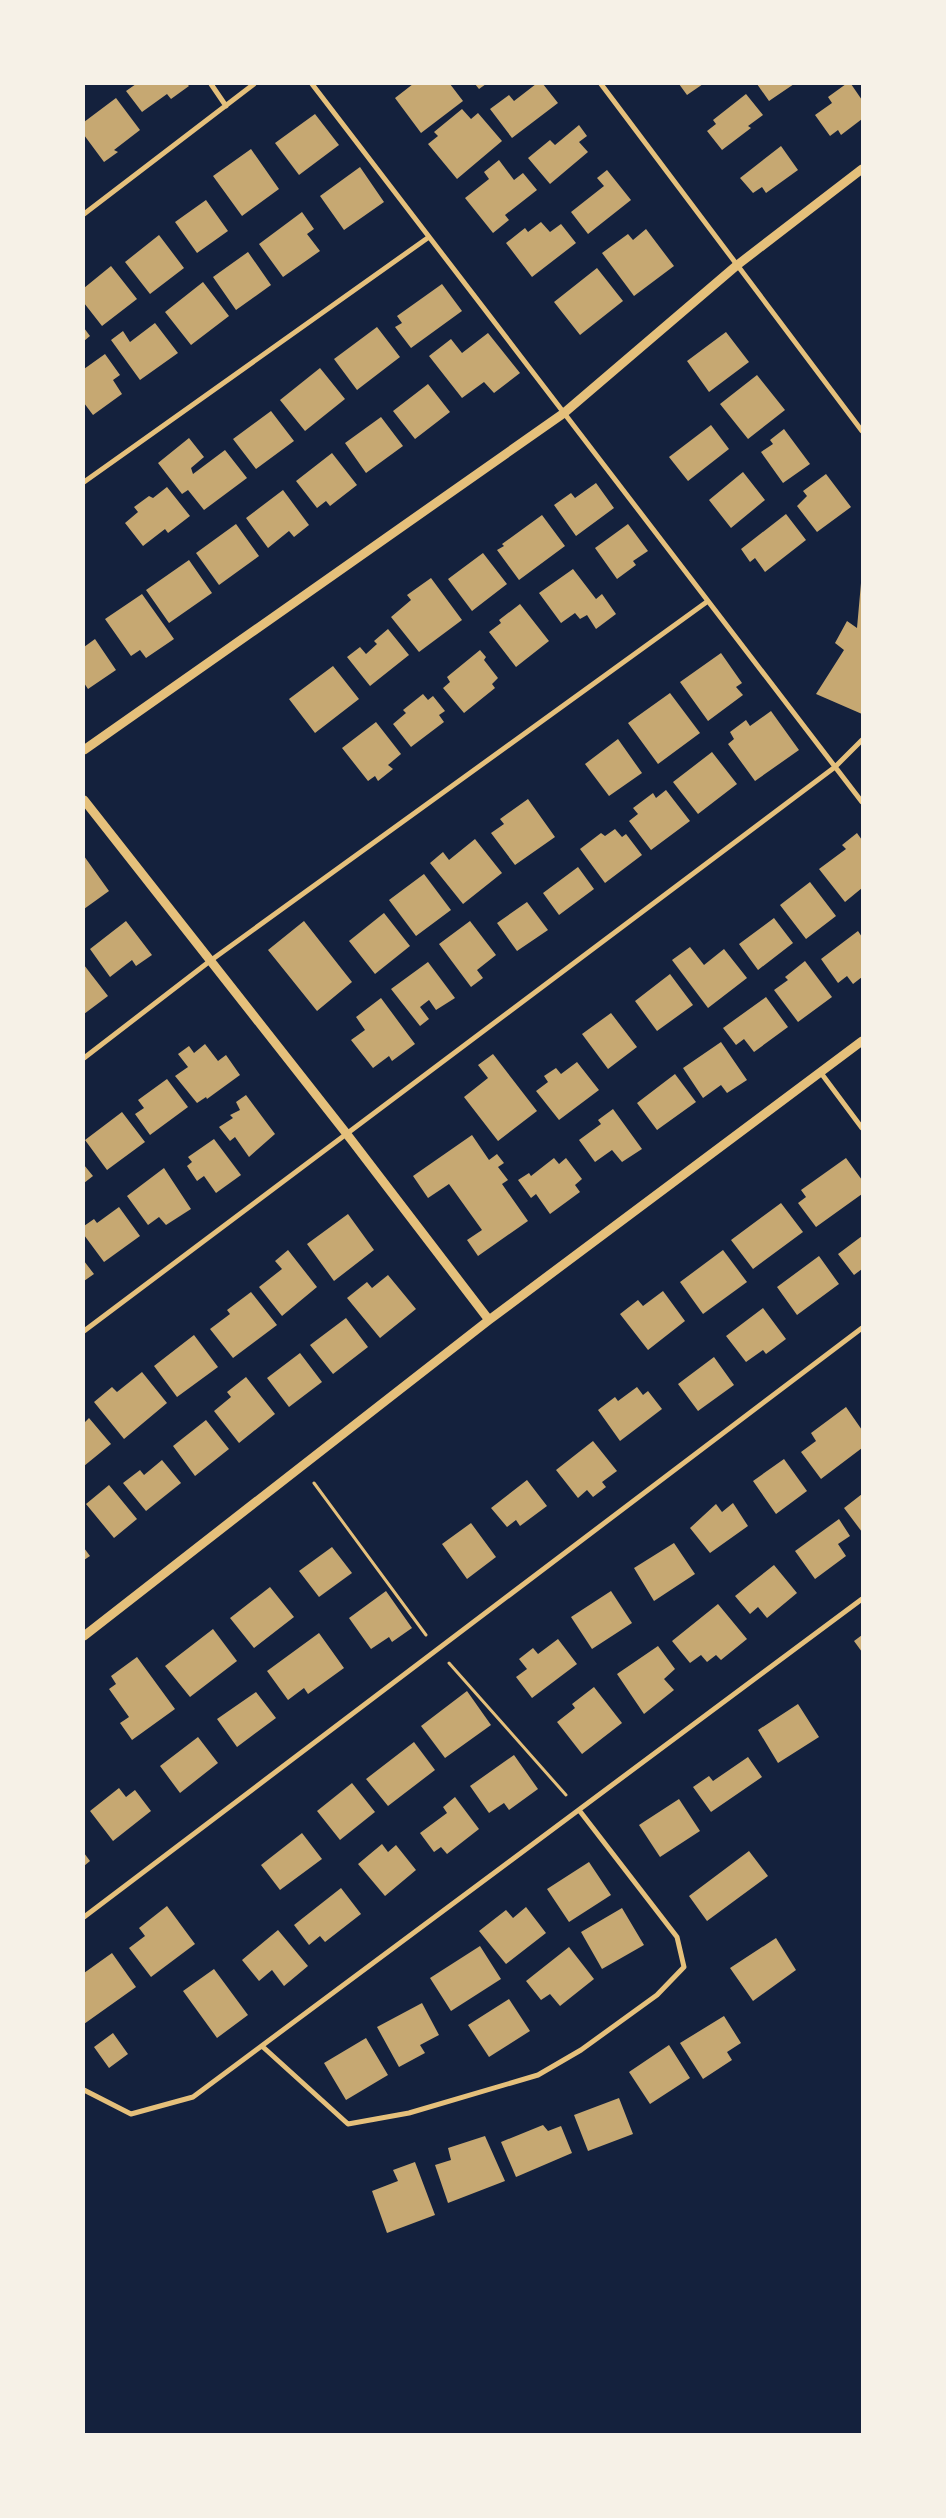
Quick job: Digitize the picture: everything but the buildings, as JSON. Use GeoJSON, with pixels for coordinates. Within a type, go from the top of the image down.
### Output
{"type":"FeatureCollection","features":[{"type":"Feature","properties":{"kind":"street"},"geometry":{"type":"LineString","coordinates":[[210,84],[226,106]]}},
{"type":"Feature","properties":{"kind":"street"},"geometry":{"type":"LineString","coordinates":[[84,214],[254,84]]}},
{"type":"Feature","properties":{"kind":"street"},"geometry":{"type":"LineString","coordinates":[[312,84],[862,802]]}},
{"type":"Feature","properties":{"kind":"street"},"geometry":{"type":"LineString","coordinates":[[601,84],[736,266],[862,431]]}},
{"type":"Feature","properties":{"kind":"street"},"geometry":{"type":"LineString","coordinates":[[84,750],[564,413],[736,266],[862,169]]}},
{"type":"Feature","properties":{"kind":"street"},"geometry":{"type":"LineString","coordinates":[[84,482],[429,237]]}},
{"type":"Feature","properties":{"kind":"street"},"geometry":{"type":"LineString","coordinates":[[84,1058],[210,961],[708,601]]}},
{"type":"Feature","properties":{"kind":"street"},"geometry":{"type":"LineString","coordinates":[[84,1331],[835,767],[862,740]]}},
{"type":"Feature","properties":{"kind":"street"},"geometry":{"type":"LineString","coordinates":[[84,800],[346,1133],[489,1320]]}},
{"type":"Feature","properties":{"kind":"street"},"geometry":{"type":"LineString","coordinates":[[84,1636],[489,1320],[862,1041]]}},
{"type":"Feature","properties":{"kind":"street"},"geometry":{"type":"LineString","coordinates":[[821,1073],[862,1128]]}},
{"type":"Feature","properties":{"kind":"street"},"geometry":{"type":"LineString","coordinates":[[84,1917],[862,1328]]}},
{"type":"Feature","properties":{"kind":"street"},"geometry":{"type":"LineString","coordinates":[[84,2090],[131,2114],[193,2097],[862,1599]]}},
{"type":"Feature","properties":{"kind":"street"},"geometry":{"type":"LineString","coordinates":[[263,2046],[348,2124],[409,2113],[538,2075],[581,2050],[657,1995],[684,1967],[677,1938],[580,1810]]}}]}
